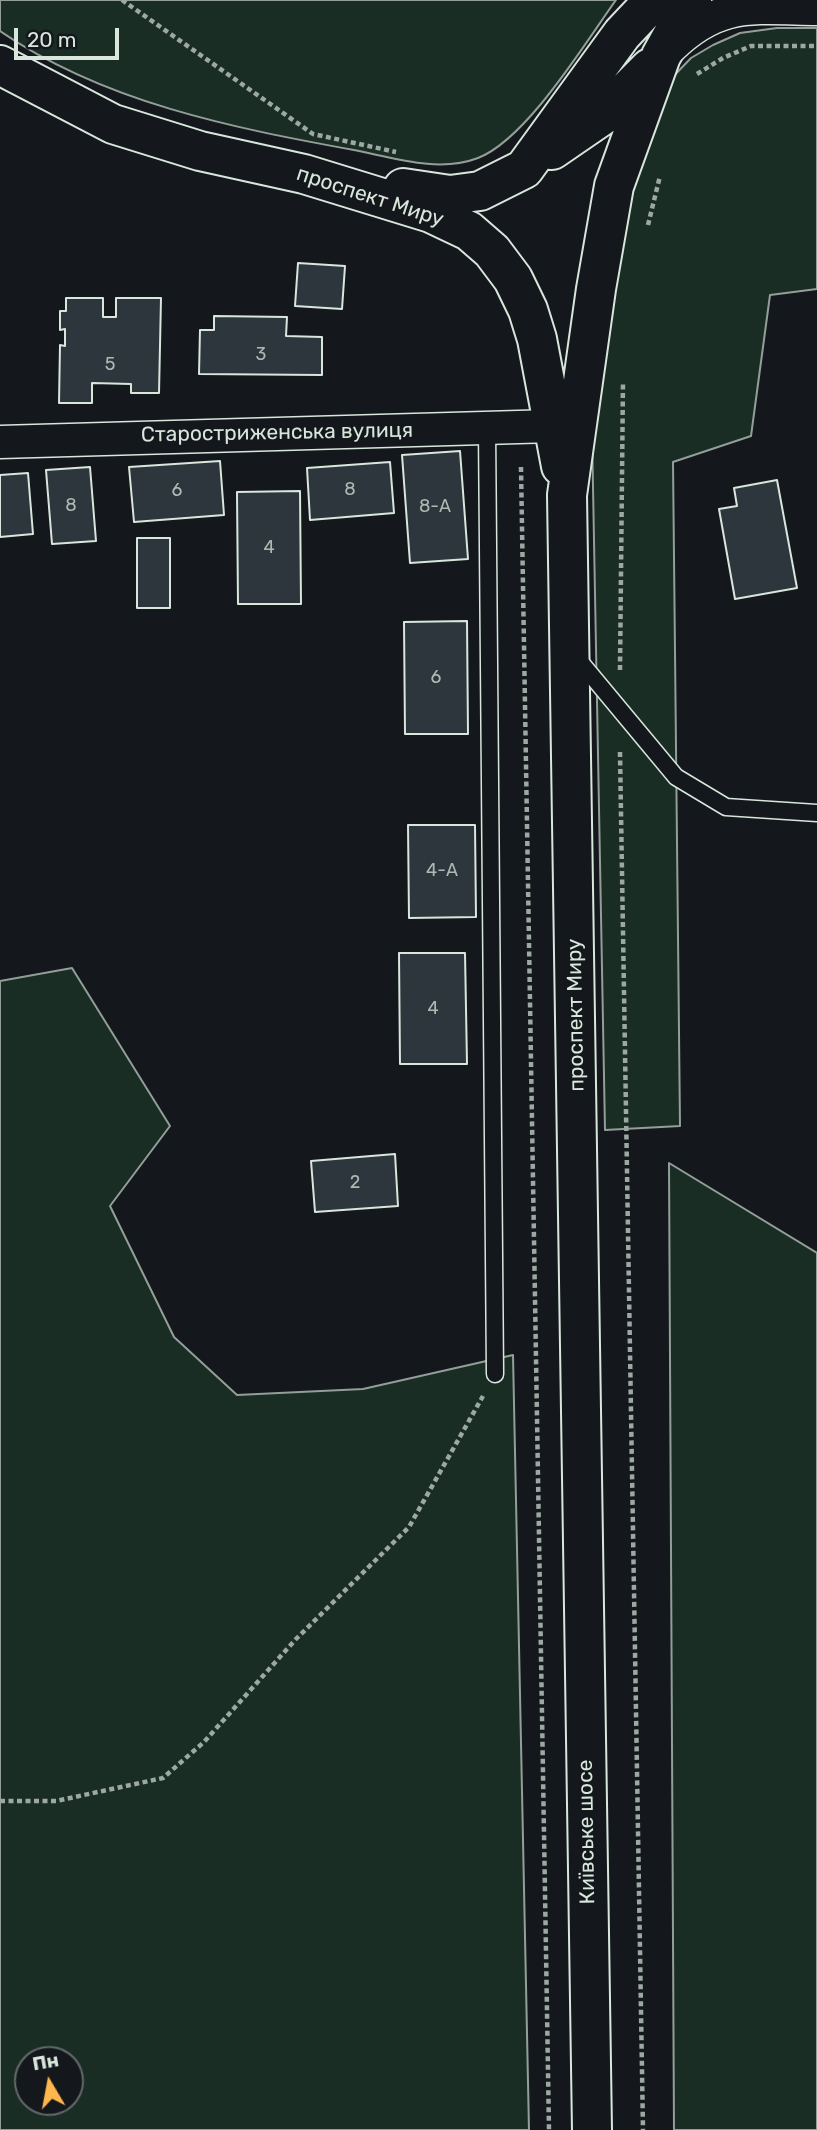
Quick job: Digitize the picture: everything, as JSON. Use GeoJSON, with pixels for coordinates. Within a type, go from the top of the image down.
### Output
{"type":"FeatureCollection","features":[{"type":"Feature","properties":{"kind":"main road"},"geometry":{"type":"LineString","coordinates":[[524,169],[622,34],[654,0]]}},
{"type":"Feature","properties":{"kind":"main road","name":"проспект Миру"},"geometry":{"type":"LineString","coordinates":[[583,1535],[567,495],[614,186],[662,56],[692,0]]}},
{"type":"Feature","properties":{"kind":"main road"},"geometry":{"type":"LineString","coordinates":[[304,174],[450,195],[480,191],[524,169],[603,115],[662,56]]}},
{"type":"Feature","properties":{"kind":"main road","name":"проспект Миру"},"geometry":{"type":"LineString","coordinates":[[0,65],[113,124],[200,151],[304,174],[431,213],[468,231],[492,251],[513,279],[528,310],[537,338],[537,426],[567,495]]}},
{"type":"Feature","properties":{"kind":"main road","name":"Київське шосе"},"geometry":{"type":"LineString","coordinates":[[583,1535],[592,2130]]}},
{"type":"Feature","properties":{"kind":"street"},"geometry":{"type":"LineString","coordinates":[[662,56],[691,27],[730,10],[817,9]]}},
{"type":"Feature","properties":{"kind":"street","name":"Старостриженська вулиця"},"geometry":{"type":"LineString","coordinates":[[0,442],[537,426]]}},
{"type":"Feature","properties":{"kind":"lane"},"geometry":{"type":"LineString","coordinates":[[487,428],[495,1374]]}},
{"type":"Feature","properties":{"kind":"lane"},"geometry":{"type":"LineString","coordinates":[[571,650],[676,777],[726,807],[817,813]]}},
{"type":"Feature","properties":{"kind":"path"},"geometry":{"type":"LineString","coordinates":[[122,0],[313,134],[400,153]]}},
{"type":"Feature","properties":{"kind":"path"},"geometry":{"type":"LineString","coordinates":[[692,86],[697,74],[723,58],[751,46],[817,46]]}},
{"type":"Feature","properties":{"kind":"path"},"geometry":{"type":"LineString","coordinates":[[646,232],[662,168]]}},
{"type":"Feature","properties":{"kind":"path"},"geometry":{"type":"LineString","coordinates":[[623,376],[620,709],[643,2130]]}},
{"type":"Feature","properties":{"kind":"path"},"geometry":{"type":"LineString","coordinates":[[537,426],[549,2130]]}},
{"type":"Feature","properties":{"kind":"path"},"geometry":{"type":"LineString","coordinates":[[0,1801],[56,1801],[163,1778],[204,1742],[296,1639],[409,1527],[431,1493],[495,1374]]}},
{"type":"Feature","properties":{"kind":"green space"},"geometry":{"type":"Polygon","coordinates":[[[0,0],[616,0],[554,88],[497,148],[463,162],[432,164],[262,132],[170,109],[125,94],[40,56],[0,31],[0,0]]]}},
{"type":"Feature","properties":{"kind":"green space"},"geometry":{"type":"Polygon","coordinates":[[[777,28],[817,28],[817,289],[770,295],[751,436],[673,462],[680,1126],[605,1130],[592,433],[610,243],[668,82],[691,58],[713,45],[740,33],[777,28]]]}},
{"type":"Feature","properties":{"kind":"green space"},"geometry":{"type":"Polygon","coordinates":[[[72,968],[170,1126],[110,1206],[174,1337],[237,1395],[363,1389],[513,1355],[529,2130],[0,2130],[0,981],[72,968]]]}},
{"type":"Feature","properties":{"kind":"green space"},"geometry":{"type":"Polygon","coordinates":[[[669,1163],[817,1253],[817,2130],[674,2130],[669,1163]]]}},
{"type":"Feature","properties":{"kind":"building"},"geometry":{"type":"Polygon","coordinates":[[[298,263],[345,266],[342,309],[295,306],[298,263]]]}},
{"type":"Feature","properties":{"kind":"building"},"geometry":{"type":"Polygon","coordinates":[[[66,298],[103,298],[103,317],[116,317],[116,298],[161,298],[159,393],[131,393],[131,384],[92,383],[92,403],[59,403],[60,345],[65,346],[65,329],[60,330],[60,311],[66,311],[66,298]]]}},
{"type":"Feature","properties":{"kind":"building"},"geometry":{"type":"Polygon","coordinates":[[[214,316],[287,317],[286,336],[322,337],[322,375],[199,374],[200,330],[214,330],[214,316]]]}},
{"type":"Feature","properties":{"kind":"building"},"geometry":{"type":"Polygon","coordinates":[[[460,451],[468,559],[410,563],[402,455],[460,451]]]}},
{"type":"Feature","properties":{"kind":"building"},"geometry":{"type":"Polygon","coordinates":[[[220,461],[224,515],[134,522],[129,467],[220,461]]]}},
{"type":"Feature","properties":{"kind":"building"},"geometry":{"type":"Polygon","coordinates":[[[390,462],[394,513],[310,520],[307,468],[390,462]]]}},
{"type":"Feature","properties":{"kind":"building"},"geometry":{"type":"Polygon","coordinates":[[[90,467],[96,541],[52,544],[46,470],[90,467]]]}},
{"type":"Feature","properties":{"kind":"building"},"geometry":{"type":"Polygon","coordinates":[[[28,473],[33,534],[0,537],[0,475],[28,473]]]}},
{"type":"Feature","properties":{"kind":"building"},"geometry":{"type":"Polygon","coordinates":[[[777,480],[797,588],[735,599],[719,509],[737,506],[734,488],[777,480]]]}},
{"type":"Feature","properties":{"kind":"building"},"geometry":{"type":"Polygon","coordinates":[[[300,491],[301,604],[238,604],[237,492],[300,491]]]}},
{"type":"Feature","properties":{"kind":"building"},"geometry":{"type":"Polygon","coordinates":[[[137,538],[170,538],[170,608],[137,608],[137,538]]]}},
{"type":"Feature","properties":{"kind":"building"},"geometry":{"type":"Polygon","coordinates":[[[467,621],[468,734],[405,734],[404,622],[467,621]]]}},
{"type":"Feature","properties":{"kind":"building"},"geometry":{"type":"Polygon","coordinates":[[[408,825],[475,825],[476,917],[409,918],[408,825]]]}},
{"type":"Feature","properties":{"kind":"building"},"geometry":{"type":"Polygon","coordinates":[[[399,953],[465,953],[467,1064],[400,1064],[399,953]]]}},
{"type":"Feature","properties":{"kind":"building"},"geometry":{"type":"Polygon","coordinates":[[[395,1154],[398,1206],[315,1212],[311,1161],[395,1154]]]}}]}
